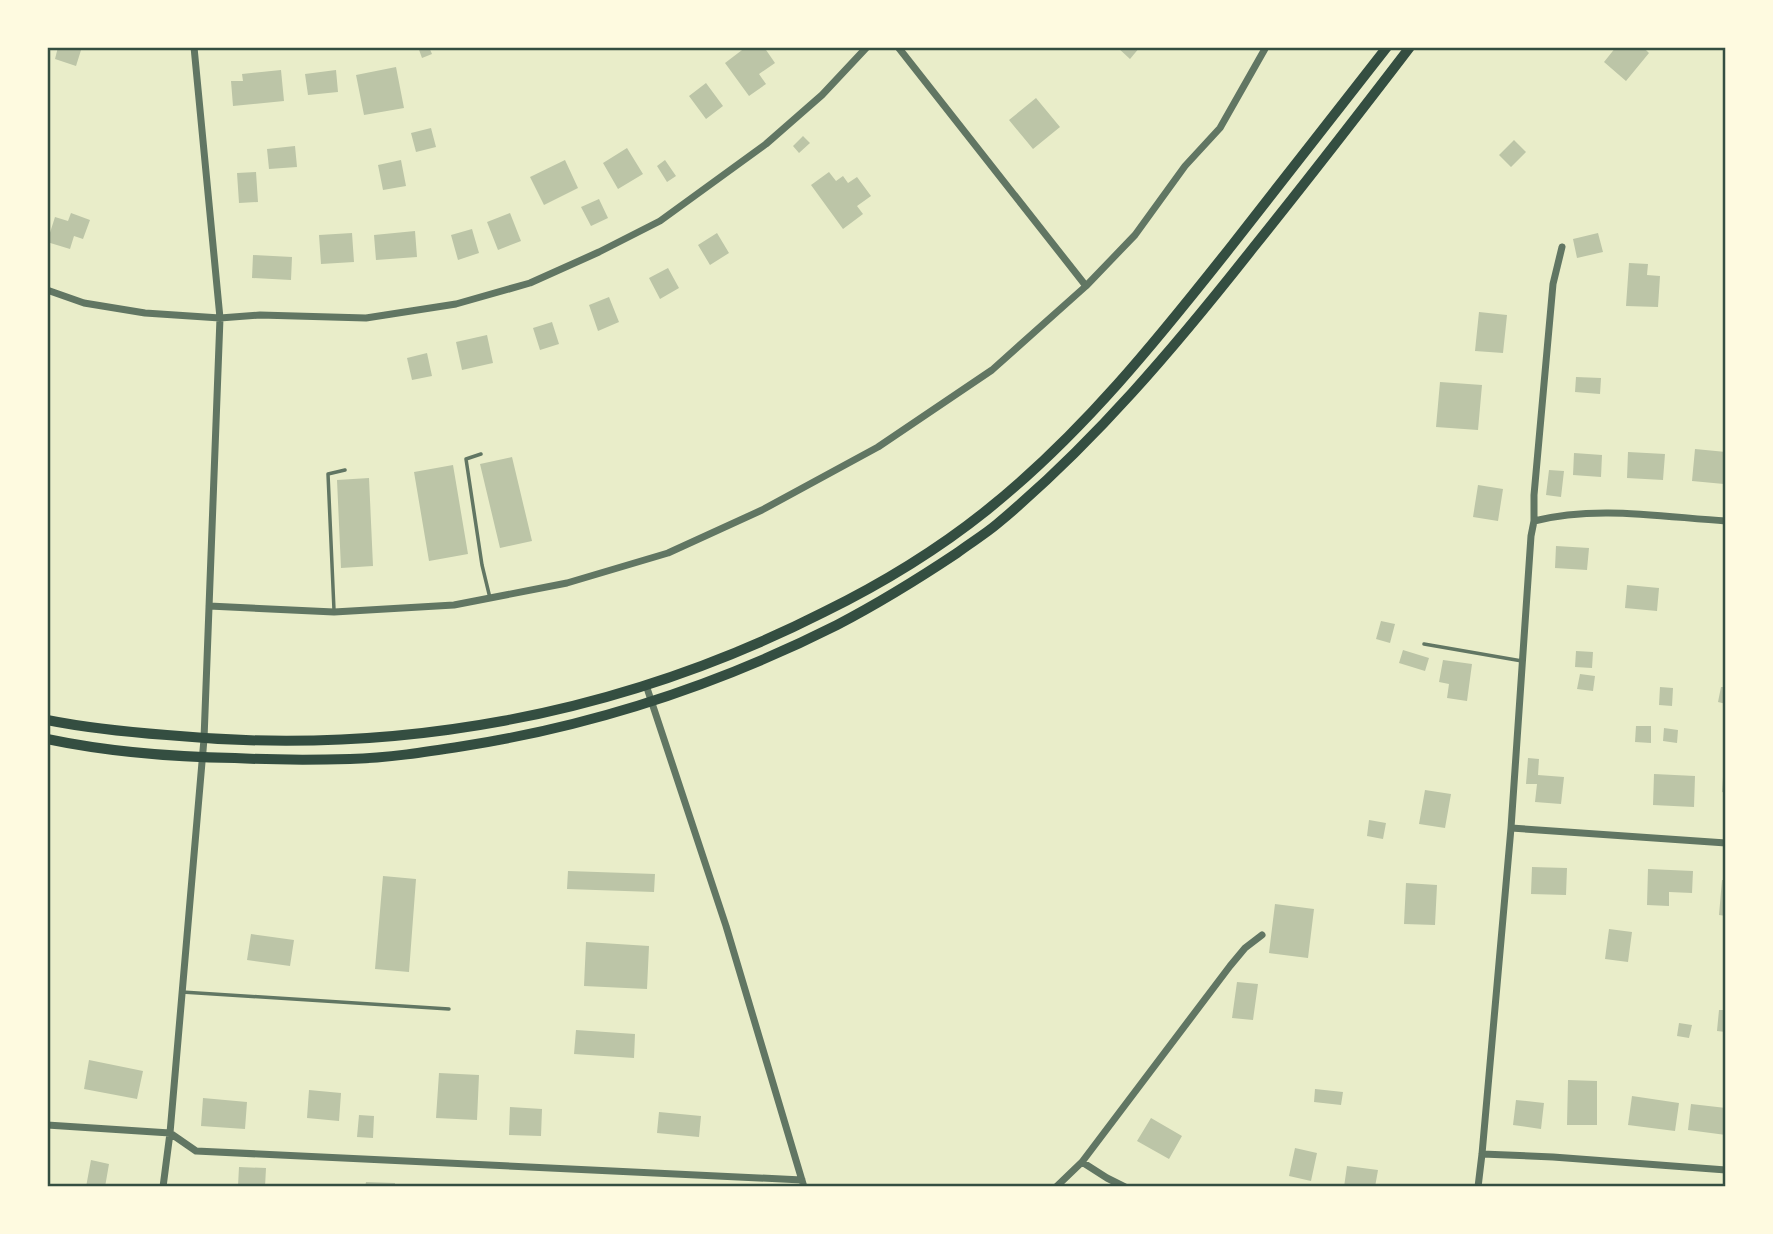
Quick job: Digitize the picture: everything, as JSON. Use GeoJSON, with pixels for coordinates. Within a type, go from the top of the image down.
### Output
{"type":"FeatureCollection","features":[{"type":"Feature","properties":{"kind":"main road"},"geometry":{"type":"LineString","coordinates":[[47,720],[87,728],[204,739],[260,741],[353,740],[431,733],[548,713],[684,673],[798,625],[863,593],[912,563],[996,503],[1073,431],[1179,313],[1387,47]]}},
{"type":"Feature","properties":{"kind":"main road"},"geometry":{"type":"LineString","coordinates":[[47,739],[87,747],[202,757],[352,759],[401,755],[551,730],[652,703],[803,642],[920,578],[995,526],[1090,440],[1193,324],[1410,47]]}},
{"type":"Feature","properties":{"kind":"street"},"geometry":{"type":"LineString","coordinates":[[163,1187],[204,739],[220,318],[194,47]]}},
{"type":"Feature","properties":{"kind":"street"},"geometry":{"type":"LineString","coordinates":[[47,290],[84,303],[145,313],[220,318],[366,318],[456,304],[530,283],[599,252],[670,214],[766,144],[822,95],[867,47]]}},
{"type":"Feature","properties":{"kind":"street"},"geometry":{"type":"LineString","coordinates":[[898,47],[1086,286]]}},
{"type":"Feature","properties":{"kind":"street"},"geometry":{"type":"LineString","coordinates":[[209,606],[334,612],[454,605],[568,583],[668,553],[762,510],[878,447],[992,370],[1086,286],[1135,235],[1185,166],[1220,128],[1266,47]]}},
{"type":"Feature","properties":{"kind":"street"},"geometry":{"type":"LineString","coordinates":[[1478,1187],[1511,828],[1548,330],[1553,284],[1562,247]]}},
{"type":"Feature","properties":{"kind":"street"},"geometry":{"type":"LineString","coordinates":[[1534,521],[1558,515],[1590,512],[1726,521]]}},
{"type":"Feature","properties":{"kind":"street"},"geometry":{"type":"LineString","coordinates":[[47,1125],[170,1132],[197,1151],[803,1183],[726,926],[646,685]]}},
{"type":"Feature","properties":{"kind":"street"},"geometry":{"type":"LineString","coordinates":[[1511,828],[1726,843]]}},
{"type":"Feature","properties":{"kind":"street"},"geometry":{"type":"LineString","coordinates":[[1056,1187],[1082,1162],[1230,966],[1245,948],[1262,935]]}},
{"type":"Feature","properties":{"kind":"street"},"geometry":{"type":"LineString","coordinates":[[1482,1154],[1726,1170]]}},
{"type":"Feature","properties":{"kind":"street"},"geometry":{"type":"LineString","coordinates":[[1082,1162],[1125,1187]]}},
{"type":"Feature","properties":{"kind":"lane"},"geometry":{"type":"LineString","coordinates":[[481,454],[466,459],[482,565],[490,598]]}},
{"type":"Feature","properties":{"kind":"lane"},"geometry":{"type":"LineString","coordinates":[[334,612],[328,474],[345,470]]}},
{"type":"Feature","properties":{"kind":"lane"},"geometry":{"type":"LineString","coordinates":[[1424,644],[1522,661]]}},
{"type":"Feature","properties":{"kind":"lane"},"geometry":{"type":"LineString","coordinates":[[181,992],[449,1009]]}},
{"type":"Feature","properties":{"kind":"building"},"geometry":{"type":"Polygon","coordinates":[[[58,47],[82,47],[76,66],[55,59],[58,47]]]}},
{"type":"Feature","properties":{"kind":"building"},"geometry":{"type":"Polygon","coordinates":[[[418,47],[429,47],[432,54],[422,58],[418,47]]]}},
{"type":"Feature","properties":{"kind":"building"},"geometry":{"type":"Polygon","coordinates":[[[746,47],[764,47],[775,63],[759,74],[766,84],[749,96],[725,63],[746,47]]]}},
{"type":"Feature","properties":{"kind":"building"},"geometry":{"type":"Polygon","coordinates":[[[1117,47],[1140,47],[1130,59],[1117,47]]]}},
{"type":"Feature","properties":{"kind":"building"},"geometry":{"type":"Polygon","coordinates":[[[1616,47],[1643,47],[1649,53],[1626,81],[1604,62],[1616,47]]]}},
{"type":"Feature","properties":{"kind":"building"},"geometry":{"type":"Polygon","coordinates":[[[396,67],[404,108],[364,115],[356,75],[396,67]]]}},
{"type":"Feature","properties":{"kind":"building"},"geometry":{"type":"Polygon","coordinates":[[[281,70],[284,101],[233,106],[231,81],[243,81],[242,74],[281,70]]]}},
{"type":"Feature","properties":{"kind":"building"},"geometry":{"type":"Polygon","coordinates":[[[336,70],[338,92],[308,95],[305,74],[336,70]]]}},
{"type":"Feature","properties":{"kind":"building"},"geometry":{"type":"Polygon","coordinates":[[[706,83],[723,106],[706,119],[689,96],[706,83]]]}},
{"type":"Feature","properties":{"kind":"building"},"geometry":{"type":"Polygon","coordinates":[[[1036,98],[1060,127],[1033,149],[1009,120],[1036,98]]]}},
{"type":"Feature","properties":{"kind":"building"},"geometry":{"type":"Polygon","coordinates":[[[431,128],[436,147],[416,152],[411,133],[431,128]]]}},
{"type":"Feature","properties":{"kind":"building"},"geometry":{"type":"Polygon","coordinates":[[[803,136],[810,143],[799,153],[793,146],[803,136]]]}},
{"type":"Feature","properties":{"kind":"building"},"geometry":{"type":"Polygon","coordinates":[[[1514,140],[1526,152],[1511,167],[1499,155],[1514,140]]]}},
{"type":"Feature","properties":{"kind":"building"},"geometry":{"type":"Polygon","coordinates":[[[295,146],[297,167],[269,169],[267,149],[295,146]]]}},
{"type":"Feature","properties":{"kind":"building"},"geometry":{"type":"Polygon","coordinates":[[[627,148],[643,174],[618,189],[603,163],[627,148]]]}},
{"type":"Feature","properties":{"kind":"building"},"geometry":{"type":"Polygon","coordinates":[[[401,160],[406,186],[383,190],[378,165],[401,160]]]}},
{"type":"Feature","properties":{"kind":"building"},"geometry":{"type":"Polygon","coordinates":[[[565,160],[578,188],[544,205],[530,177],[565,160]]]}},
{"type":"Feature","properties":{"kind":"building"},"geometry":{"type":"Polygon","coordinates":[[[665,160],[676,176],[667,182],[657,166],[665,160]]]}},
{"type":"Feature","properties":{"kind":"building"},"geometry":{"type":"Polygon","coordinates":[[[256,172],[258,202],[239,203],[237,173],[256,172]]]}},
{"type":"Feature","properties":{"kind":"building"},"geometry":{"type":"Polygon","coordinates":[[[829,172],[836,181],[843,176],[848,183],[857,177],[871,196],[857,206],[863,214],[843,229],[811,185],[829,172]]]}},
{"type":"Feature","properties":{"kind":"building"},"geometry":{"type":"Polygon","coordinates":[[[599,199],[608,218],[591,226],[581,207],[599,199]]]}},
{"type":"Feature","properties":{"kind":"building"},"geometry":{"type":"Polygon","coordinates":[[[71,213],[90,220],[83,239],[74,236],[70,249],[47,242],[55,217],[68,221],[71,213]]]}},
{"type":"Feature","properties":{"kind":"building"},"geometry":{"type":"Polygon","coordinates":[[[510,213],[521,241],[498,250],[487,222],[510,213]]]}},
{"type":"Feature","properties":{"kind":"building"},"geometry":{"type":"Polygon","coordinates":[[[472,229],[479,253],[458,260],[451,235],[472,229]]]}},
{"type":"Feature","properties":{"kind":"building"},"geometry":{"type":"Polygon","coordinates":[[[415,231],[417,257],[376,260],[374,235],[415,231]]]}},
{"type":"Feature","properties":{"kind":"building"},"geometry":{"type":"Polygon","coordinates":[[[352,233],[354,262],[321,264],[319,235],[352,233]]]}},
{"type":"Feature","properties":{"kind":"building"},"geometry":{"type":"Polygon","coordinates":[[[717,233],[729,253],[710,265],[698,245],[717,233]]]}},
{"type":"Feature","properties":{"kind":"building"},"geometry":{"type":"Polygon","coordinates":[[[1598,233],[1603,252],[1577,258],[1573,239],[1598,233]]]}},
{"type":"Feature","properties":{"kind":"building"},"geometry":{"type":"Polygon","coordinates":[[[253,255],[292,257],[291,280],[252,278],[253,255]]]}},
{"type":"Feature","properties":{"kind":"building"},"geometry":{"type":"Polygon","coordinates":[[[1629,263],[1648,264],[1647,275],[1660,276],[1658,307],[1626,306],[1629,263]]]}},
{"type":"Feature","properties":{"kind":"building"},"geometry":{"type":"Polygon","coordinates":[[[668,268],[679,288],[660,299],[649,278],[668,268]]]}},
{"type":"Feature","properties":{"kind":"building"},"geometry":{"type":"Polygon","coordinates":[[[609,297],[619,322],[598,331],[589,305],[609,297]]]}},
{"type":"Feature","properties":{"kind":"building"},"geometry":{"type":"Polygon","coordinates":[[[1479,312],[1507,315],[1503,353],[1475,351],[1479,312]]]}},
{"type":"Feature","properties":{"kind":"building"},"geometry":{"type":"Polygon","coordinates":[[[552,322],[559,344],[540,350],[533,328],[552,322]]]}},
{"type":"Feature","properties":{"kind":"building"},"geometry":{"type":"Polygon","coordinates":[[[487,335],[493,363],[462,370],[456,342],[487,335]]]}},
{"type":"Feature","properties":{"kind":"building"},"geometry":{"type":"Polygon","coordinates":[[[427,353],[432,376],[412,380],[407,358],[427,353]]]}},
{"type":"Feature","properties":{"kind":"building"},"geometry":{"type":"Polygon","coordinates":[[[1576,377],[1601,378],[1600,394],[1575,392],[1576,377]]]}},
{"type":"Feature","properties":{"kind":"building"},"geometry":{"type":"Polygon","coordinates":[[[1440,382],[1482,385],[1478,430],[1436,427],[1440,382]]]}},
{"type":"Feature","properties":{"kind":"building"},"geometry":{"type":"Polygon","coordinates":[[[1695,449],[1726,452],[1724,484],[1692,481],[1695,449]]]}},
{"type":"Feature","properties":{"kind":"building"},"geometry":{"type":"Polygon","coordinates":[[[1628,452],[1665,454],[1663,480],[1627,478],[1628,452]]]}},
{"type":"Feature","properties":{"kind":"building"},"geometry":{"type":"Polygon","coordinates":[[[1574,453],[1602,455],[1601,477],[1573,475],[1574,453]]]}},
{"type":"Feature","properties":{"kind":"building"},"geometry":{"type":"Polygon","coordinates":[[[512,457],[532,541],[500,548],[480,464],[512,457]]]}},
{"type":"Feature","properties":{"kind":"building"},"geometry":{"type":"Polygon","coordinates":[[[453,465],[468,554],[429,561],[414,472],[453,465]]]}},
{"type":"Feature","properties":{"kind":"building"},"geometry":{"type":"Polygon","coordinates":[[[1549,470],[1564,471],[1561,497],[1546,495],[1549,470]]]}},
{"type":"Feature","properties":{"kind":"building"},"geometry":{"type":"Polygon","coordinates":[[[369,478],[373,566],[341,568],[337,480],[369,478]]]}},
{"type":"Feature","properties":{"kind":"building"},"geometry":{"type":"Polygon","coordinates":[[[1478,485],[1503,489],[1498,521],[1473,517],[1478,485]]]}},
{"type":"Feature","properties":{"kind":"building"},"geometry":{"type":"Polygon","coordinates":[[[1556,546],[1589,548],[1587,570],[1555,568],[1556,546]]]}},
{"type":"Feature","properties":{"kind":"building"},"geometry":{"type":"Polygon","coordinates":[[[1627,585],[1659,588],[1657,611],[1625,608],[1627,585]]]}},
{"type":"Feature","properties":{"kind":"building"},"geometry":{"type":"Polygon","coordinates":[[[1381,621],[1395,624],[1390,643],[1376,639],[1381,621]]]}},
{"type":"Feature","properties":{"kind":"building"},"geometry":{"type":"Polygon","coordinates":[[[1403,650],[1429,658],[1425,671],[1399,663],[1403,650]]]}},
{"type":"Feature","properties":{"kind":"building"},"geometry":{"type":"Polygon","coordinates":[[[1576,651],[1593,652],[1592,668],[1575,667],[1576,651]]]}},
{"type":"Feature","properties":{"kind":"building"},"geometry":{"type":"Polygon","coordinates":[[[1443,660],[1472,664],[1467,701],[1447,698],[1449,684],[1439,682],[1443,660]]]}},
{"type":"Feature","properties":{"kind":"building"},"geometry":{"type":"Polygon","coordinates":[[[1580,674],[1595,676],[1593,691],[1577,689],[1580,674]]]}},
{"type":"Feature","properties":{"kind":"building"},"geometry":{"type":"Polygon","coordinates":[[[1660,687],[1673,688],[1672,706],[1659,705],[1660,687]]]}},
{"type":"Feature","properties":{"kind":"building"},"geometry":{"type":"Polygon","coordinates":[[[1721,687],[1726,687],[1726,704],[1718,702],[1721,687]]]}},
{"type":"Feature","properties":{"kind":"building"},"geometry":{"type":"Polygon","coordinates":[[[1636,726],[1651,726],[1651,743],[1635,742],[1636,726]]]}},
{"type":"Feature","properties":{"kind":"building"},"geometry":{"type":"Polygon","coordinates":[[[1664,728],[1678,730],[1677,743],[1663,741],[1664,728]]]}},
{"type":"Feature","properties":{"kind":"building"},"geometry":{"type":"Polygon","coordinates":[[[1528,758],[1539,759],[1538,775],[1564,777],[1561,804],[1535,802],[1537,784],[1526,784],[1528,758]]]}},
{"type":"Feature","properties":{"kind":"building"},"geometry":{"type":"Polygon","coordinates":[[[1726,762],[1726,793],[1722,792],[1726,762]]]}},
{"type":"Feature","properties":{"kind":"building"},"geometry":{"type":"Polygon","coordinates":[[[1654,774],[1695,776],[1694,807],[1653,805],[1654,774]]]}},
{"type":"Feature","properties":{"kind":"building"},"geometry":{"type":"Polygon","coordinates":[[[1425,790],[1451,794],[1445,828],[1419,824],[1425,790]]]}},
{"type":"Feature","properties":{"kind":"building"},"geometry":{"type":"Polygon","coordinates":[[[1369,820],[1386,823],[1383,839],[1367,836],[1369,820]]]}},
{"type":"Feature","properties":{"kind":"building"},"geometry":{"type":"Polygon","coordinates":[[[1532,867],[1567,868],[1566,895],[1531,894],[1532,867]]]}},
{"type":"Feature","properties":{"kind":"building"},"geometry":{"type":"Polygon","coordinates":[[[1648,869],[1693,871],[1692,893],[1669,892],[1669,906],[1647,905],[1648,869]]]}},
{"type":"Feature","properties":{"kind":"building"},"geometry":{"type":"Polygon","coordinates":[[[568,871],[655,874],[654,892],[567,889],[568,871]]]}},
{"type":"Feature","properties":{"kind":"building"},"geometry":{"type":"Polygon","coordinates":[[[383,876],[416,879],[409,972],[375,969],[383,876]]]}},
{"type":"Feature","properties":{"kind":"building"},"geometry":{"type":"Polygon","coordinates":[[[1722,880],[1726,880],[1726,916],[1719,915],[1722,880]]]}},
{"type":"Feature","properties":{"kind":"building"},"geometry":{"type":"Polygon","coordinates":[[[1406,883],[1437,885],[1435,925],[1404,924],[1406,883]]]}},
{"type":"Feature","properties":{"kind":"building"},"geometry":{"type":"Polygon","coordinates":[[[1275,904],[1314,909],[1308,958],[1269,953],[1275,904]]]}},
{"type":"Feature","properties":{"kind":"building"},"geometry":{"type":"Polygon","coordinates":[[[1609,929],[1632,932],[1628,962],[1605,959],[1609,929]]]}},
{"type":"Feature","properties":{"kind":"building"},"geometry":{"type":"Polygon","coordinates":[[[251,934],[294,940],[290,966],[247,960],[251,934]]]}},
{"type":"Feature","properties":{"kind":"building"},"geometry":{"type":"Polygon","coordinates":[[[586,942],[649,946],[647,989],[584,986],[586,942]]]}},
{"type":"Feature","properties":{"kind":"building"},"geometry":{"type":"Polygon","coordinates":[[[1237,982],[1258,984],[1253,1020],[1232,1018],[1237,982]]]}},
{"type":"Feature","properties":{"kind":"building"},"geometry":{"type":"Polygon","coordinates":[[[1719,1010],[1726,1010],[1726,1032],[1717,1031],[1719,1010]]]}},
{"type":"Feature","properties":{"kind":"building"},"geometry":{"type":"Polygon","coordinates":[[[1679,1023],[1692,1025],[1689,1038],[1677,1036],[1679,1023]]]}},
{"type":"Feature","properties":{"kind":"building"},"geometry":{"type":"Polygon","coordinates":[[[576,1030],[635,1034],[634,1058],[574,1054],[576,1030]]]}},
{"type":"Feature","properties":{"kind":"building"},"geometry":{"type":"Polygon","coordinates":[[[89,1060],[143,1071],[137,1099],[84,1089],[89,1060]]]}},
{"type":"Feature","properties":{"kind":"building"},"geometry":{"type":"Polygon","coordinates":[[[439,1073],[479,1075],[477,1120],[436,1118],[439,1073]]]}},
{"type":"Feature","properties":{"kind":"building"},"geometry":{"type":"Polygon","coordinates":[[[1568,1080],[1597,1081],[1597,1125],[1567,1125],[1568,1080]]]}},
{"type":"Feature","properties":{"kind":"building"},"geometry":{"type":"Polygon","coordinates":[[[1315,1089],[1343,1092],[1341,1105],[1314,1102],[1315,1089]]]}},
{"type":"Feature","properties":{"kind":"building"},"geometry":{"type":"Polygon","coordinates":[[[309,1090],[341,1093],[339,1121],[307,1118],[309,1090]]]}},
{"type":"Feature","properties":{"kind":"building"},"geometry":{"type":"Polygon","coordinates":[[[1632,1096],[1679,1103],[1675,1131],[1628,1125],[1632,1096]]]}},
{"type":"Feature","properties":{"kind":"building"},"geometry":{"type":"Polygon","coordinates":[[[203,1098],[247,1102],[245,1129],[201,1126],[203,1098]]]}},
{"type":"Feature","properties":{"kind":"building"},"geometry":{"type":"Polygon","coordinates":[[[1516,1100],[1544,1103],[1541,1129],[1513,1125],[1516,1100]]]}},
{"type":"Feature","properties":{"kind":"building"},"geometry":{"type":"Polygon","coordinates":[[[1691,1104],[1726,1108],[1726,1135],[1688,1130],[1691,1104]]]}},
{"type":"Feature","properties":{"kind":"building"},"geometry":{"type":"Polygon","coordinates":[[[510,1107],[542,1109],[541,1136],[509,1135],[510,1107]]]}},
{"type":"Feature","properties":{"kind":"building"},"geometry":{"type":"Polygon","coordinates":[[[659,1112],[701,1116],[699,1137],[657,1133],[659,1112]]]}},
{"type":"Feature","properties":{"kind":"building"},"geometry":{"type":"Polygon","coordinates":[[[359,1115],[374,1116],[373,1138],[357,1137],[359,1115]]]}},
{"type":"Feature","properties":{"kind":"building"},"geometry":{"type":"Polygon","coordinates":[[[1151,1118],[1182,1136],[1169,1159],[1137,1141],[1151,1118]]]}},
{"type":"Feature","properties":{"kind":"building"},"geometry":{"type":"Polygon","coordinates":[[[1295,1148],[1317,1153],[1311,1181],[1289,1176],[1295,1148]]]}},
{"type":"Feature","properties":{"kind":"building"},"geometry":{"type":"Polygon","coordinates":[[[91,1160],[109,1164],[105,1187],[86,1187],[91,1160]]]}},
{"type":"Feature","properties":{"kind":"building"},"geometry":{"type":"Polygon","coordinates":[[[1347,1166],[1378,1170],[1375,1187],[1344,1187],[1347,1166]]]}},
{"type":"Feature","properties":{"kind":"building"},"geometry":{"type":"Polygon","coordinates":[[[239,1167],[266,1168],[265,1187],[238,1186],[239,1167]]]}},
{"type":"Feature","properties":{"kind":"building"},"geometry":{"type":"Polygon","coordinates":[[[366,1182],[395,1183],[395,1187],[365,1187],[366,1182]]]}}]}
